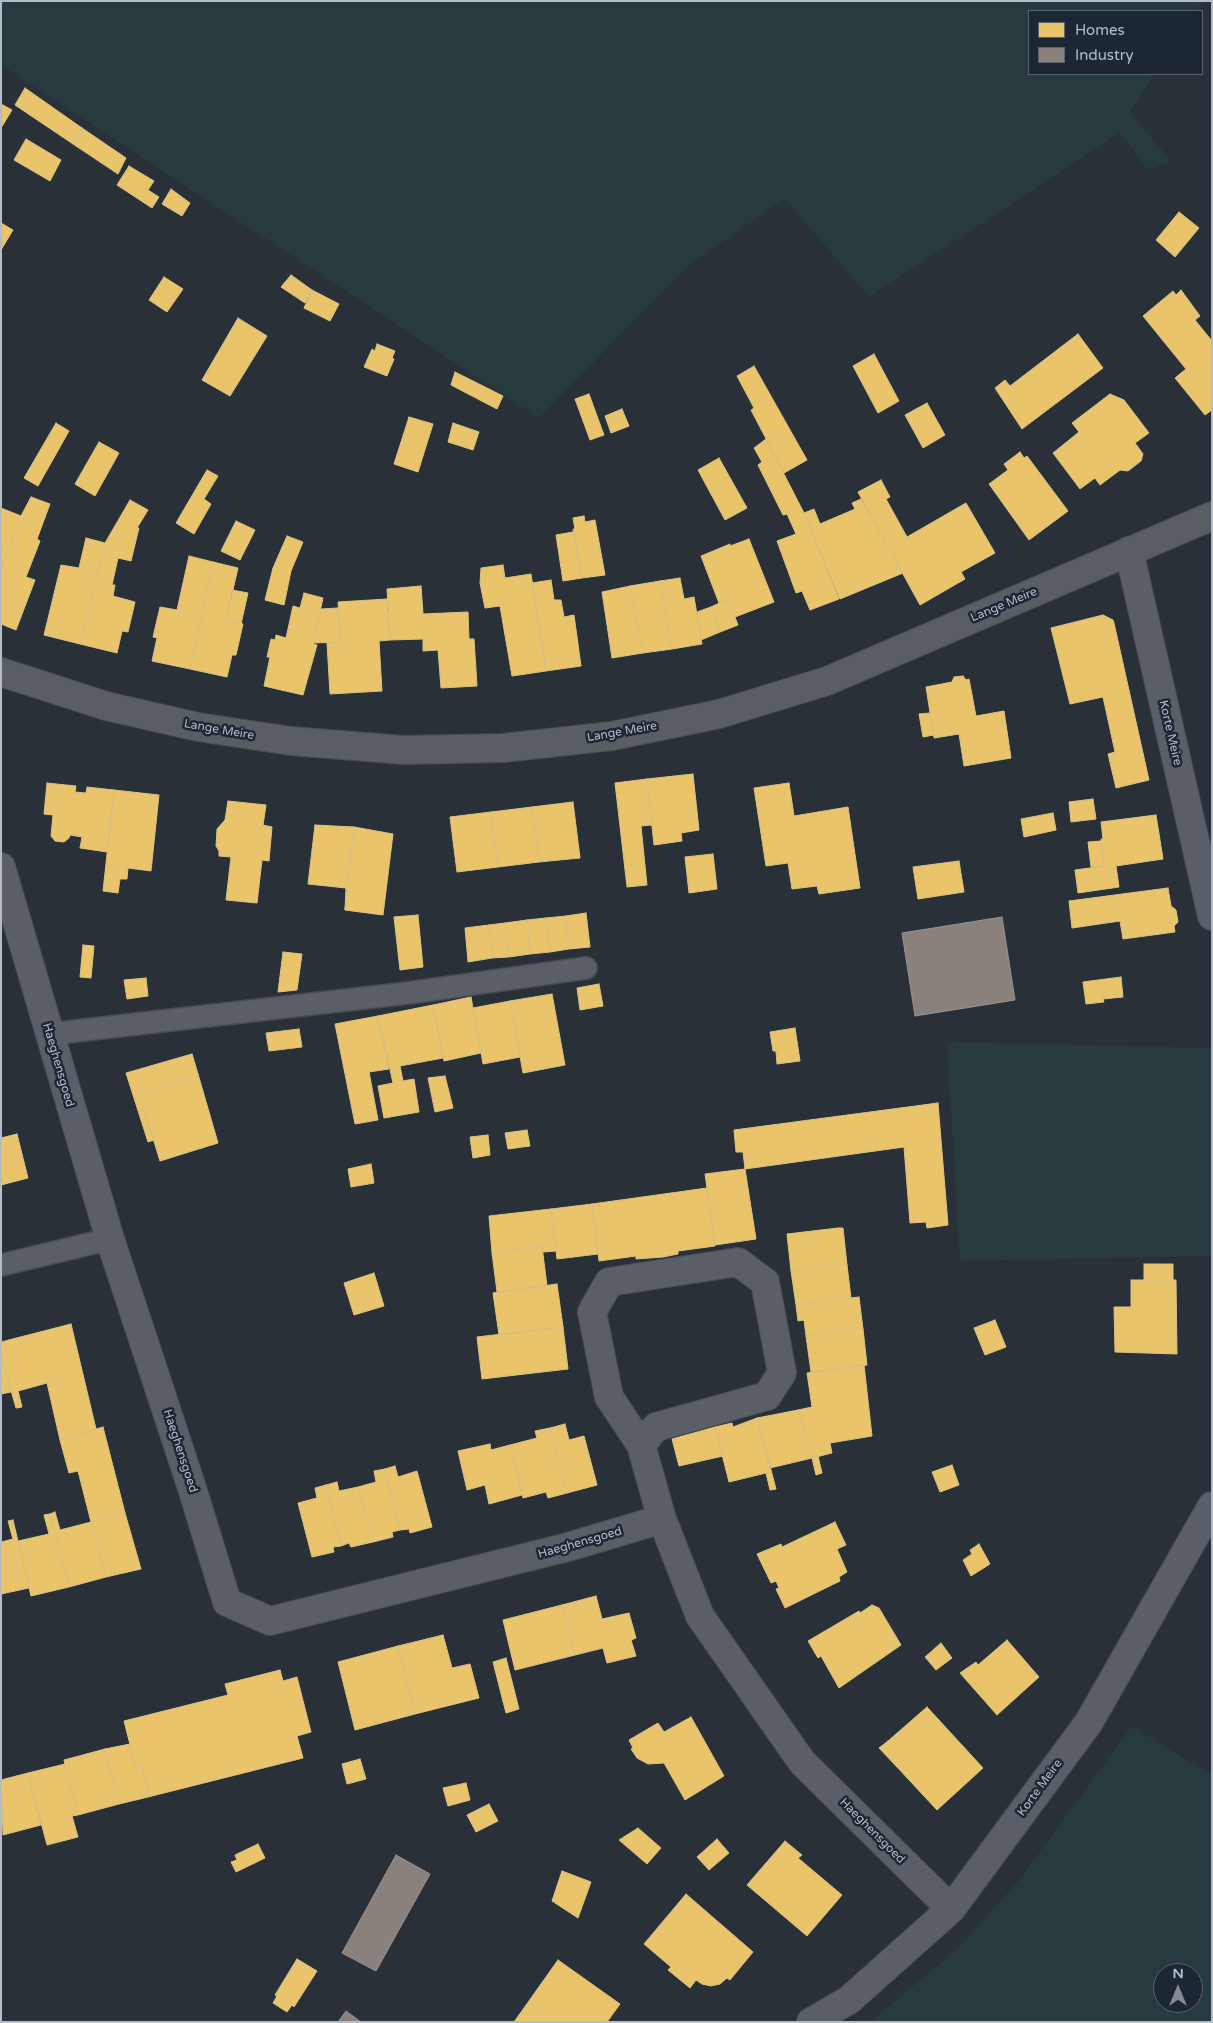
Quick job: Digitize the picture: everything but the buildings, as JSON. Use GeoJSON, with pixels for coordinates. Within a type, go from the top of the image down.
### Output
{"type":"FeatureCollection","features":[{"type":"Feature","properties":{"kind":"street","name":"Lange Meire"},"geometry":{"type":"LineString","coordinates":[[1,672],[106,706],[198,727],[281,740],[404,750],[503,748],[612,736],[719,714],[827,681],[1212,516]]}},
{"type":"Feature","properties":{"kind":"street","name":"Korte Meire"},"geometry":{"type":"LineString","coordinates":[[1129,551],[1212,916]]}},
{"type":"Feature","properties":{"kind":"street","name":"Haeghensgoed"},"geometry":{"type":"LineString","coordinates":[[1,867],[110,1239],[192,1488],[227,1602],[270,1621],[568,1547],[662,1518]]}},
{"type":"Feature","properties":{"kind":"street","name":"Haeghensgoed"},"geometry":{"type":"LineString","coordinates":[[641,1444],[656,1427],[767,1396],[782,1373],[765,1282],[738,1262],[609,1282],[592,1312],[609,1397],[641,1444],[662,1518],[700,1616],[802,1762],[952,1909]]}},
{"type":"Feature","properties":{"kind":"street","name":"Korte Meire"},"geometry":{"type":"LineString","coordinates":[[811,2022],[849,2000],[952,1909],[1089,1722],[1212,1506]]}},
{"type":"Feature","properties":{"kind":"lane"},"geometry":{"type":"LineString","coordinates":[[49,1034],[408,993],[586,968]]}},
{"type":"Feature","properties":{"kind":"lane"},"geometry":{"type":"LineString","coordinates":[[1,1265],[110,1239]]}},
{"type":"Feature","properties":{"kind":"green space"},"geometry":{"type":"Polygon","coordinates":[[[1,1],[1204,1],[1198,10],[1028,10],[1028,75],[1154,75],[1130,112],[1171,161],[1148,170],[1120,133],[869,297],[785,199],[691,263],[539,418],[1,65],[1,1]]]}},
{"type":"Feature","properties":{"kind":"green space"},"geometry":{"type":"Polygon","coordinates":[[[947,1042],[1212,1048],[1212,1256],[960,1261],[947,1042]]]}},
{"type":"Feature","properties":{"kind":"green space"},"geometry":{"type":"Polygon","coordinates":[[[1132,1726],[1212,1775],[1212,2022],[870,2022],[955,1951],[1020,1879],[1132,1726]]]}}]}
